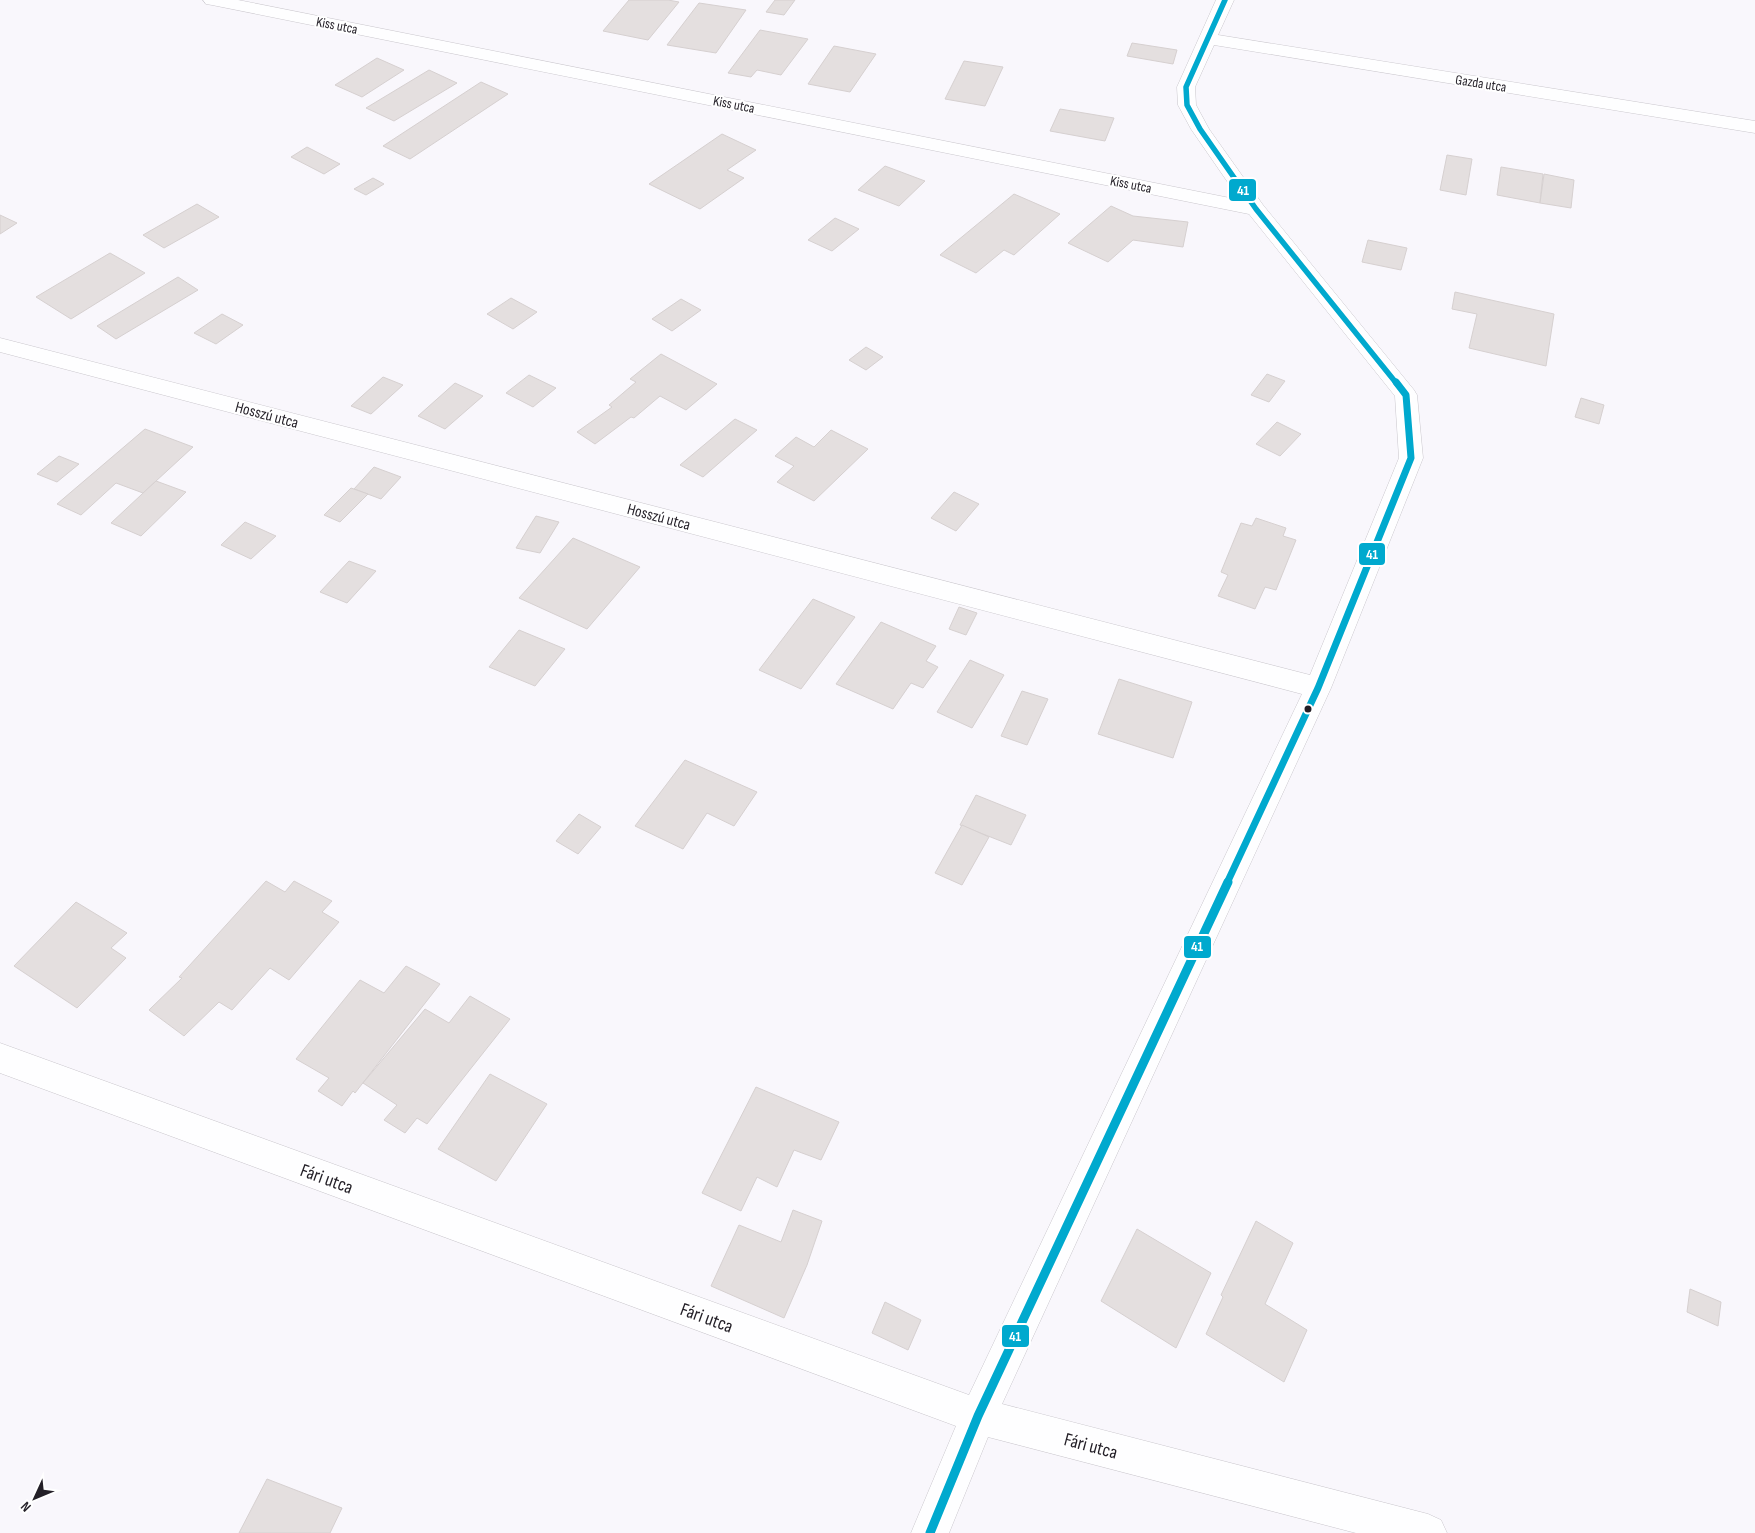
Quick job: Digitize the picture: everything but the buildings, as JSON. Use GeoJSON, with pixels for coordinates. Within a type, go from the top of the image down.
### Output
{"type":"FeatureCollection","features":[{"type":"Feature","properties":{"kind":"street","name":"Kiss utca"},"geometry":{"type":"LineString","coordinates":[[212,0],[1256,209]]}},
{"type":"Feature","properties":{"kind":"street"},"geometry":{"type":"LineString","coordinates":[[930,1533],[978,1416],[1318,688],[1411,458],[1406,394],[1256,209],[1200,128],[1187,105],[1186,87],[1225,0]]}},
{"type":"Feature","properties":{"kind":"street","name":"Gazda utca"},"geometry":{"type":"LineString","coordinates":[[1208,39],[1755,127]]}},
{"type":"Feature","properties":{"kind":"street","name":"Hosszú utca"},"geometry":{"type":"LineString","coordinates":[[0,345],[1318,688]]}},
{"type":"Feature","properties":{"kind":"street","name":"Fári utca"},"geometry":{"type":"LineString","coordinates":[[0,1058],[978,1416],[1428,1533]]}},
{"type":"Feature","properties":{"kind":"transit line","name":"41"},"geometry":{"type":"LineString","coordinates":[[930,1533],[978,1416],[1318,688],[1411,458],[1406,395],[1256,209],[1200,129],[1187,105],[1186,87],[1225,0]]}}]}
